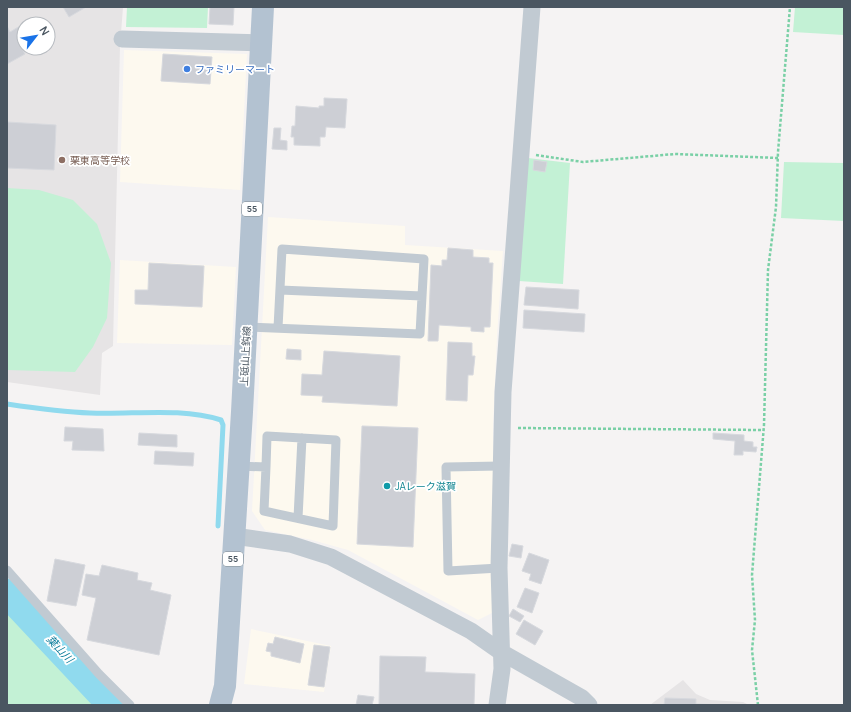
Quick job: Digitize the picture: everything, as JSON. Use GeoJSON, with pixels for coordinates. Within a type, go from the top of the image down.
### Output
{"type":"FeatureCollection","features":[{"type":"Feature","properties":{"kind":"main road","name":"上砥山上鈎線"},"geometry":{"type":"LineString","coordinates":[[220,705],[225,686],[239,466],[263,7]]}},
{"type":"Feature","properties":{"kind":"street"},"geometry":{"type":"LineString","coordinates":[[497,705],[502,669],[500,652],[499,568],[500,466],[520,153],[532,7]]}},
{"type":"Feature","properties":{"kind":"street"},"geometry":{"type":"LineString","coordinates":[[122,39],[261,43]]}},
{"type":"Feature","properties":{"kind":"street"},"geometry":{"type":"LineString","coordinates":[[234,536],[290,544],[331,557],[471,631],[500,652],[582,698],[590,705]]}},
{"type":"Feature","properties":{"kind":"lane"},"geometry":{"type":"LineString","coordinates":[[246,327],[420,334],[424,259],[282,249],[278,328]]}},
{"type":"Feature","properties":{"kind":"lane"},"geometry":{"type":"LineString","coordinates":[[280,290],[422,296]]}},
{"type":"Feature","properties":{"kind":"lane"},"geometry":{"type":"LineString","coordinates":[[267,436],[336,440],[333,526],[264,511],[266,467],[267,436]]}},
{"type":"Feature","properties":{"kind":"lane"},"geometry":{"type":"LineString","coordinates":[[298,518],[302,438]]}},
{"type":"Feature","properties":{"kind":"lane"},"geometry":{"type":"LineString","coordinates":[[239,466],[266,467]]}},
{"type":"Feature","properties":{"kind":"lane"},"geometry":{"type":"LineString","coordinates":[[499,568],[448,571],[446,467],[500,466]]}},
{"type":"Feature","properties":{"kind":"lane"},"geometry":{"type":"LineString","coordinates":[[7,570],[99,674],[130,705]]}},
{"type":"Feature","properties":{"kind":"path"},"geometry":{"type":"LineString","coordinates":[[758,705],[752,650],[755,620],[752,575],[763,430],[768,270],[776,207],[778,158],[790,7]]}},
{"type":"Feature","properties":{"kind":"path"},"geometry":{"type":"LineString","coordinates":[[520,153],[583,162],[675,154],[778,158]]}},
{"type":"Feature","properties":{"kind":"path"},"geometry":{"type":"LineString","coordinates":[[502,428],[763,430]]}},
{"type":"Feature","properties":{"kind":"shaded area","name":"栗東高等学校"},"geometry":{"type":"Polygon","coordinates":[[[7,7],[123,7],[120,46],[113,346],[102,353],[100,395],[7,382],[7,7]]]}},
{"type":"Feature","properties":{"kind":"shaded area"},"geometry":{"type":"Polygon","coordinates":[[[124,50],[247,54],[240,190],[120,182],[124,50]]]}},
{"type":"Feature","properties":{"kind":"shaded area"},"geometry":{"type":"Polygon","coordinates":[[[268,217],[405,226],[405,245],[503,251],[493,425],[494,612],[478,620],[348,550],[312,540],[265,530],[252,511],[268,217]]]}},
{"type":"Feature","properties":{"kind":"shaded area"},"geometry":{"type":"Polygon","coordinates":[[[120,260],[236,267],[232,345],[117,343],[120,260]]]}},
{"type":"Feature","properties":{"kind":"shaded area"},"geometry":{"type":"Polygon","coordinates":[[[251,629],[331,646],[324,692],[244,684],[251,629]]]}},
{"type":"Feature","properties":{"kind":"shaded area"},"geometry":{"type":"Polygon","coordinates":[[[683,680],[696,694],[710,700],[743,702],[749,705],[650,705],[683,680]]]}},
{"type":"Feature","properties":{"kind":"green space"},"geometry":{"type":"Polygon","coordinates":[[[127,7],[208,7],[207,28],[126,27],[127,7]]]}},
{"type":"Feature","properties":{"kind":"green space"},"geometry":{"type":"Polygon","coordinates":[[[795,7],[844,7],[844,35],[793,32],[795,7]]]}},
{"type":"Feature","properties":{"kind":"green space"},"geometry":{"type":"Polygon","coordinates":[[[528,158],[570,163],[563,284],[519,281],[528,158]]]}},
{"type":"Feature","properties":{"kind":"green space"},"geometry":{"type":"Polygon","coordinates":[[[784,162],[844,163],[844,221],[781,218],[784,162]]]}},
{"type":"Feature","properties":{"kind":"green space"},"geometry":{"type":"Polygon","coordinates":[[[7,188],[39,190],[73,200],[97,224],[111,263],[107,318],[93,347],[75,372],[7,370],[7,188]]]}},
{"type":"Feature","properties":{"kind":"green space"},"geometry":{"type":"Polygon","coordinates":[[[7,609],[99,705],[7,705],[7,609]]]}},
{"type":"Feature","properties":{"kind":"building"},"geometry":{"type":"Polygon","coordinates":[[[63,7],[86,7],[69,17],[63,7]]]}},
{"type":"Feature","properties":{"kind":"building"},"geometry":{"type":"Polygon","coordinates":[[[210,7],[234,7],[233,25],[209,24],[210,7]]]}},
{"type":"Feature","properties":{"kind":"building"},"geometry":{"type":"Polygon","coordinates":[[[7,26],[10,32],[16,28],[16,56],[21,56],[7,64],[7,26]]]}},
{"type":"Feature","properties":{"kind":"building","name":"ファミリーマート"},"geometry":{"type":"Polygon","coordinates":[[[163,54],[212,57],[210,84],[161,81],[163,54]]]}},
{"type":"Feature","properties":{"kind":"building"},"geometry":{"type":"Polygon","coordinates":[[[324,98],[347,99],[345,128],[326,127],[325,137],[320,137],[320,146],[294,145],[294,137],[291,137],[292,126],[295,126],[296,106],[319,108],[319,106],[324,106],[324,98]]]}},
{"type":"Feature","properties":{"kind":"building"},"geometry":{"type":"Polygon","coordinates":[[[7,122],[56,125],[54,170],[7,168],[7,122]]]}},
{"type":"Feature","properties":{"kind":"building"},"geometry":{"type":"Polygon","coordinates":[[[274,128],[281,128],[280,140],[287,141],[287,150],[272,149],[274,128]]]}},
{"type":"Feature","properties":{"kind":"building"},"geometry":{"type":"Polygon","coordinates":[[[534,160],[547,162],[545,172],[533,170],[534,160]]]}},
{"type":"Feature","properties":{"kind":"building"},"geometry":{"type":"Polygon","coordinates":[[[448,248],[473,250],[473,257],[489,258],[489,263],[493,263],[490,327],[484,327],[484,332],[471,331],[471,327],[439,325],[438,341],[428,341],[431,265],[442,266],[442,260],[447,260],[448,248]]]}},
{"type":"Feature","properties":{"kind":"building"},"geometry":{"type":"Polygon","coordinates":[[[149,263],[204,266],[202,307],[135,304],[135,290],[148,290],[149,263]]]}},
{"type":"Feature","properties":{"kind":"building"},"geometry":{"type":"Polygon","coordinates":[[[526,287],[579,290],[578,309],[524,305],[526,287]]]}},
{"type":"Feature","properties":{"kind":"building"},"geometry":{"type":"Polygon","coordinates":[[[524,310],[585,314],[584,332],[523,328],[524,310]]]}},
{"type":"Feature","properties":{"kind":"building"},"geometry":{"type":"Polygon","coordinates":[[[448,342],[472,343],[472,356],[475,356],[473,375],[468,375],[467,401],[446,400],[448,342]]]}},
{"type":"Feature","properties":{"kind":"building"},"geometry":{"type":"Polygon","coordinates":[[[287,349],[301,350],[301,360],[286,359],[287,349]]]}},
{"type":"Feature","properties":{"kind":"building"},"geometry":{"type":"Polygon","coordinates":[[[324,351],[400,356],[397,406],[322,402],[323,396],[301,395],[302,374],[322,375],[324,351]]]}},
{"type":"Feature","properties":{"kind":"building","name":"JAレーク滋賀"},"geometry":{"type":"Polygon","coordinates":[[[362,426],[418,428],[413,547],[357,544],[362,426]]]}},
{"type":"Feature","properties":{"kind":"building"},"geometry":{"type":"Polygon","coordinates":[[[65,427],[103,429],[104,451],[72,450],[73,441],[64,441],[65,427]]]}},
{"type":"Feature","properties":{"kind":"building"},"geometry":{"type":"Polygon","coordinates":[[[139,433],[177,435],[177,447],[138,445],[139,433]]]}},
{"type":"Feature","properties":{"kind":"building"},"geometry":{"type":"Polygon","coordinates":[[[713,433],[744,435],[744,441],[753,442],[753,447],[757,447],[756,452],[743,451],[743,455],[734,455],[735,441],[713,439],[713,433]]]}},
{"type":"Feature","properties":{"kind":"building"},"geometry":{"type":"Polygon","coordinates":[[[155,451],[194,453],[193,466],[154,464],[155,451]]]}},
{"type":"Feature","properties":{"kind":"building"},"geometry":{"type":"Polygon","coordinates":[[[512,544],[523,546],[521,558],[509,556],[512,544]]]}},
{"type":"Feature","properties":{"kind":"building"},"geometry":{"type":"Polygon","coordinates":[[[529,553],[549,560],[541,584],[529,580],[531,574],[522,571],[529,553]]]}},
{"type":"Feature","properties":{"kind":"building"},"geometry":{"type":"Polygon","coordinates":[[[55,559],[85,565],[76,606],[47,601],[55,559]]]}},
{"type":"Feature","properties":{"kind":"building"},"geometry":{"type":"Polygon","coordinates":[[[102,565],[138,573],[137,580],[152,583],[150,590],[171,595],[159,655],[87,640],[96,598],[82,595],[86,574],[99,576],[102,565]]]}},
{"type":"Feature","properties":{"kind":"building"},"geometry":{"type":"Polygon","coordinates":[[[525,588],[539,593],[532,613],[517,607],[525,588]]]}},
{"type":"Feature","properties":{"kind":"building"},"geometry":{"type":"Polygon","coordinates":[[[513,609],[524,616],[520,622],[509,616],[513,609]]]}},
{"type":"Feature","properties":{"kind":"building"},"geometry":{"type":"Polygon","coordinates":[[[524,620],[543,631],[535,645],[516,634],[524,620]]]}},
{"type":"Feature","properties":{"kind":"building"},"geometry":{"type":"Polygon","coordinates":[[[275,637],[304,644],[300,663],[271,656],[271,652],[266,651],[268,643],[273,644],[275,637]]]}},
{"type":"Feature","properties":{"kind":"building"},"geometry":{"type":"Polygon","coordinates":[[[314,645],[330,647],[324,687],[308,685],[314,645]]]}},
{"type":"Feature","properties":{"kind":"building"},"geometry":{"type":"Polygon","coordinates":[[[380,656],[426,657],[425,672],[475,674],[474,705],[379,705],[380,656]]]}},
{"type":"Feature","properties":{"kind":"building"},"geometry":{"type":"Polygon","coordinates":[[[358,695],[374,697],[372,705],[356,705],[358,695]]]}},
{"type":"Feature","properties":{"kind":"building"},"geometry":{"type":"Polygon","coordinates":[[[665,698],[696,699],[696,704],[726,705],[664,705],[665,698]]]}},
{"type":"Feature","properties":{"kind":"waterway"},"geometry":{"type":"LineString","coordinates":[[7,404],[48,410],[80,412],[156,412],[189,414],[221,420],[223,425],[218,526]]}},
{"type":"Feature","properties":{"kind":"waterway","name":"葉山川"},"geometry":{"type":"LineString","coordinates":[[7,593],[112,705]]}},
{"type":"Feature","properties":{"kind":"place","name":"ファミリーマート"},"geometry":{"type":"Point","coordinates":[187,69]}},
{"type":"Feature","properties":{"kind":"place","name":"栗東高等学校"},"geometry":{"type":"Point","coordinates":[62,160]}},
{"type":"Feature","properties":{"kind":"place","name":"JAレーク滋賀"},"geometry":{"type":"Point","coordinates":[387,486]}}]}
